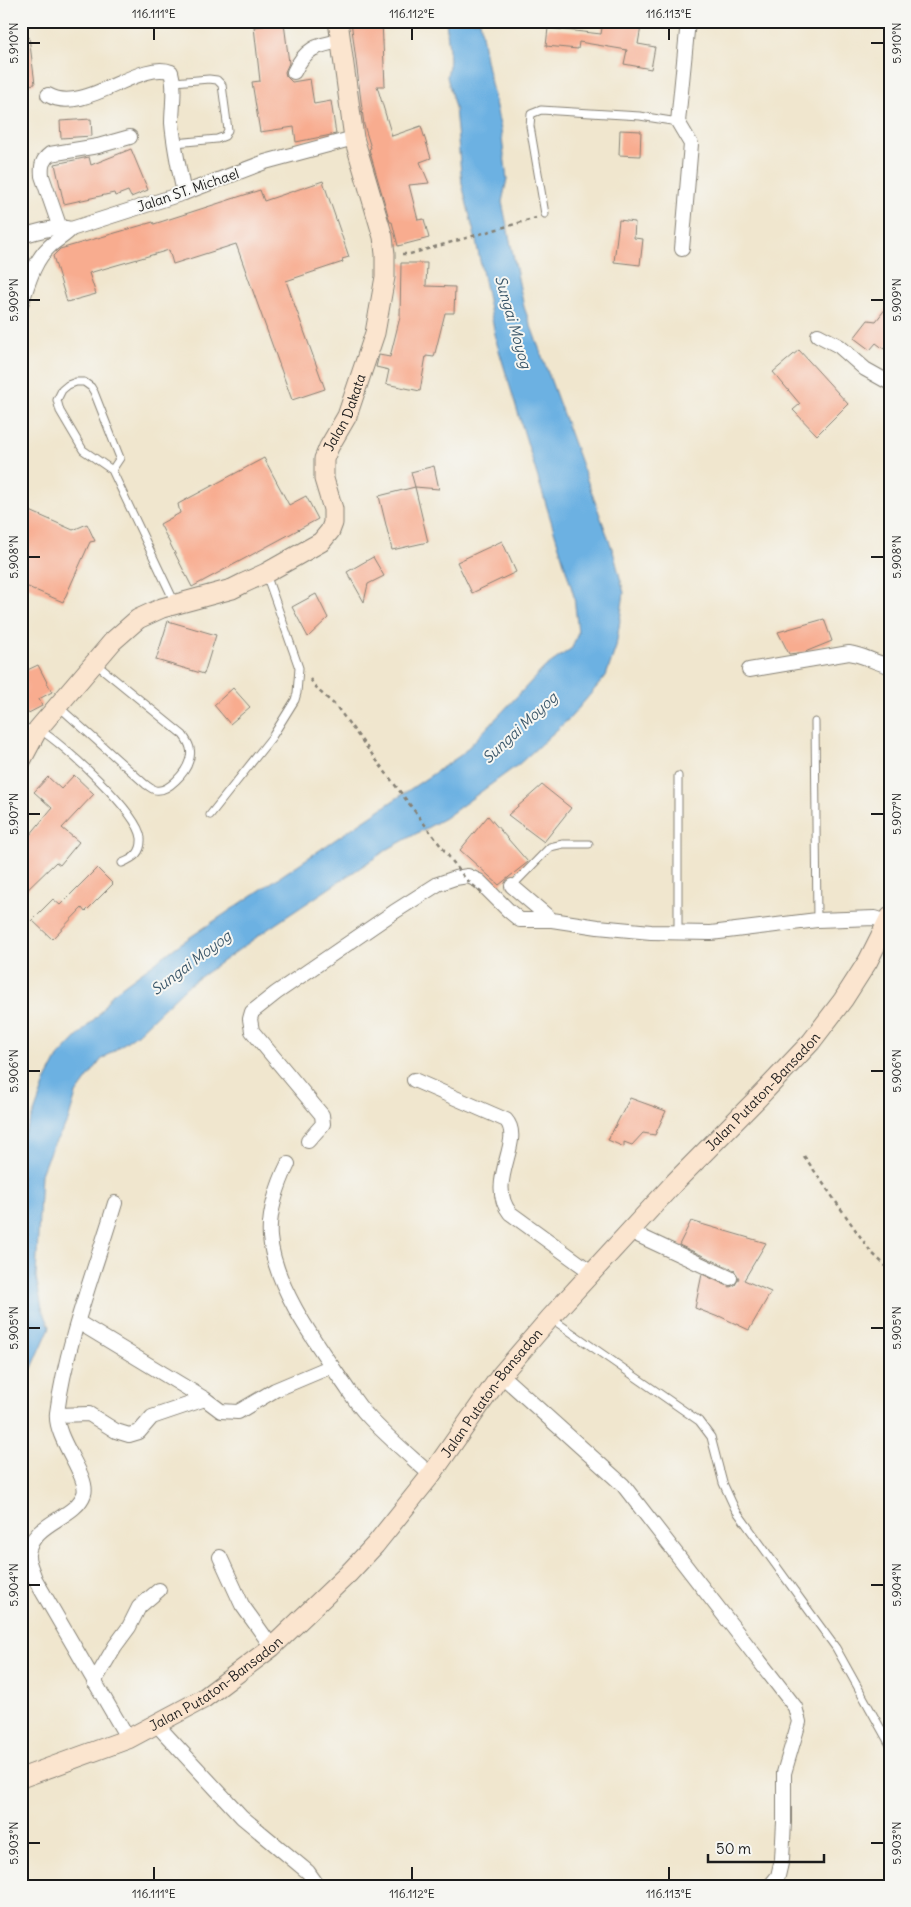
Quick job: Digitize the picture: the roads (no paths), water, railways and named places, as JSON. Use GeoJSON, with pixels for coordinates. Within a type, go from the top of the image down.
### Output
{"type":"FeatureCollection","features":[{"type":"Feature","properties":{"kind":"street","name":"Jalan Dakata"},"geometry":{"type":"LineString","coordinates":[[21,761],[30,729],[58,705],[113,641],[138,619],[175,604],[232,589],[266,574],[321,542],[330,531],[333,522],[332,509],[324,479],[324,459],[348,416],[375,333],[385,277],[383,237],[354,138],[338,21]]}},
{"type":"Feature","properties":{"kind":"street"},"geometry":{"type":"LineString","coordinates":[[682,250],[691,144],[678,122],[688,21]]}},
{"type":"Feature","properties":{"kind":"street"},"geometry":{"type":"LineString","coordinates":[[294,72],[306,52],[325,44],[340,41]]}},
{"type":"Feature","properties":{"kind":"street"},"geometry":{"type":"LineString","coordinates":[[48,95],[55,100],[69,101],[112,87],[154,70],[164,69],[171,72],[174,82],[172,124],[177,162],[184,193]]}},
{"type":"Feature","properties":{"kind":"street"},"geometry":{"type":"LineString","coordinates":[[21,304],[35,266],[65,228],[42,176],[44,159],[50,154],[98,146],[130,137]]}},
{"type":"Feature","properties":{"kind":"street","name":"Jalan ST. Michael"},"geometry":{"type":"LineString","coordinates":[[21,236],[65,228],[184,193],[265,162],[354,138]]}},
{"type":"Feature","properties":{"kind":"street"},"geometry":{"type":"LineString","coordinates":[[818,335],[839,346],[865,369],[890,383]]}},
{"type":"Feature","properties":{"kind":"street"},"geometry":{"type":"LineString","coordinates":[[749,670],[849,653],[863,655],[880,664],[890,666]]}},
{"type":"Feature","properties":{"kind":"street"},"geometry":{"type":"LineString","coordinates":[[308,1141],[321,1128],[323,1124],[322,1115],[252,1031],[250,1019],[252,1012],[276,992],[438,884],[468,876],[479,881],[520,920],[552,920],[598,928],[650,932],[711,933],[817,920],[889,919]]}},
{"type":"Feature","properties":{"kind":"street"},"geometry":{"type":"LineString","coordinates":[[512,886],[552,920]]}},
{"type":"Feature","properties":{"kind":"street","name":"Jalan Putaton-Bansadon"},"geometry":{"type":"LineString","coordinates":[[21,1778],[128,1739],[203,1699],[272,1647],[348,1574],[431,1475],[502,1375],[590,1272],[811,1042],[843,1000],[868,961],[889,919]]}},
{"type":"Feature","properties":{"kind":"street"},"geometry":{"type":"LineString","coordinates":[[414,1080],[506,1120],[510,1124],[512,1132],[502,1179],[502,1200],[505,1207],[510,1213],[590,1272]]}},
{"type":"Feature","properties":{"kind":"street"},"geometry":{"type":"LineString","coordinates":[[288,1164],[279,1182],[274,1200],[270,1236],[276,1267],[286,1290],[332,1366],[366,1414],[431,1475]]}},
{"type":"Feature","properties":{"kind":"street"},"geometry":{"type":"LineString","coordinates":[[115,1203],[78,1322],[66,1367],[57,1415],[62,1439],[84,1482],[84,1493],[76,1506],[48,1525],[33,1540],[28,1555],[35,1579],[128,1739]]}},
{"type":"Feature","properties":{"kind":"street"},"geometry":{"type":"LineString","coordinates":[[629,1231],[730,1278]]}},
{"type":"Feature","properties":{"kind":"street"},"geometry":{"type":"LineString","coordinates":[[78,1322],[205,1399],[221,1411],[238,1412],[275,1390],[332,1366]]}},
{"type":"Feature","properties":{"kind":"street"},"geometry":{"type":"LineString","coordinates":[[502,1375],[623,1485],[795,1706],[799,1722],[784,1773],[782,1859],[778,1876],[770,1886]]}},
{"type":"Feature","properties":{"kind":"street"},"geometry":{"type":"LineString","coordinates":[[57,1415],[89,1414],[116,1431],[129,1434],[140,1432],[152,1417],[205,1399]]}},
{"type":"Feature","properties":{"kind":"street"},"geometry":{"type":"LineString","coordinates":[[220,1557],[242,1605],[272,1647]]}},
{"type":"Feature","properties":{"kind":"street"},"geometry":{"type":"LineString","coordinates":[[94,1682],[115,1646],[129,1627],[139,1606],[159,1590]]}},
{"type":"Feature","properties":{"kind":"street"},"geometry":{"type":"LineString","coordinates":[[157,1725],[242,1817],[308,1872],[318,1886]]}},
{"type":"Feature","properties":{"kind":"lane"},"geometry":{"type":"LineString","coordinates":[[174,82],[209,78],[218,80],[222,86],[228,130],[225,136],[218,139],[175,143]]}},
{"type":"Feature","properties":{"kind":"lane"},"geometry":{"type":"LineString","coordinates":[[545,214],[530,126],[531,114],[541,110],[640,116],[678,122]]}},
{"type":"Feature","properties":{"kind":"lane"},"geometry":{"type":"LineString","coordinates":[[112,470],[120,458],[91,386],[84,382],[68,385],[62,390],[57,400],[60,412],[83,450],[112,470],[175,604]]}},
{"type":"Feature","properties":{"kind":"lane"},"geometry":{"type":"LineString","coordinates":[[210,815],[272,737],[296,700],[299,668],[266,574]]}},
{"type":"Feature","properties":{"kind":"lane"},"geometry":{"type":"LineString","coordinates":[[58,705],[145,784],[154,789],[161,790],[168,787],[183,771],[189,761],[191,751],[189,743],[183,735],[94,662]]}},
{"type":"Feature","properties":{"kind":"lane"},"geometry":{"type":"LineString","coordinates":[[815,722],[817,920]]}},
{"type":"Feature","properties":{"kind":"lane"},"geometry":{"type":"LineString","coordinates":[[30,729],[90,770],[132,821],[141,837],[140,851],[135,858],[122,864]]}},
{"type":"Feature","properties":{"kind":"lane"},"geometry":{"type":"LineString","coordinates":[[678,776],[678,932]]}},
{"type":"Feature","properties":{"kind":"lane"},"geometry":{"type":"LineString","coordinates":[[512,886],[550,847],[563,844],[590,844]]}},
{"type":"Feature","properties":{"kind":"lane"},"geometry":{"type":"LineString","coordinates":[[550,1318],[699,1421],[711,1437],[723,1483],[736,1509],[836,1648],[890,1745]]}},
{"type":"Feature","properties":{"kind":"water","name":"Sungai Moyog"},"geometry":{"type":"Polygon","coordinates":[[[446,21],[480,21],[501,130],[507,179],[502,202],[524,307],[613,551],[624,593],[616,647],[606,676],[571,717],[519,764],[445,818],[388,849],[271,927],[186,987],[137,1034],[101,1060],[76,1094],[68,1121],[50,1151],[41,1174],[36,1277],[42,1308],[50,1327],[21,1393],[21,1140],[34,1113],[46,1080],[58,1057],[99,1014],[112,994],[180,944],[461,755],[545,667],[572,648],[578,633],[574,596],[497,344],[462,184],[455,108],[447,77],[450,60],[446,21]]]}}]}
